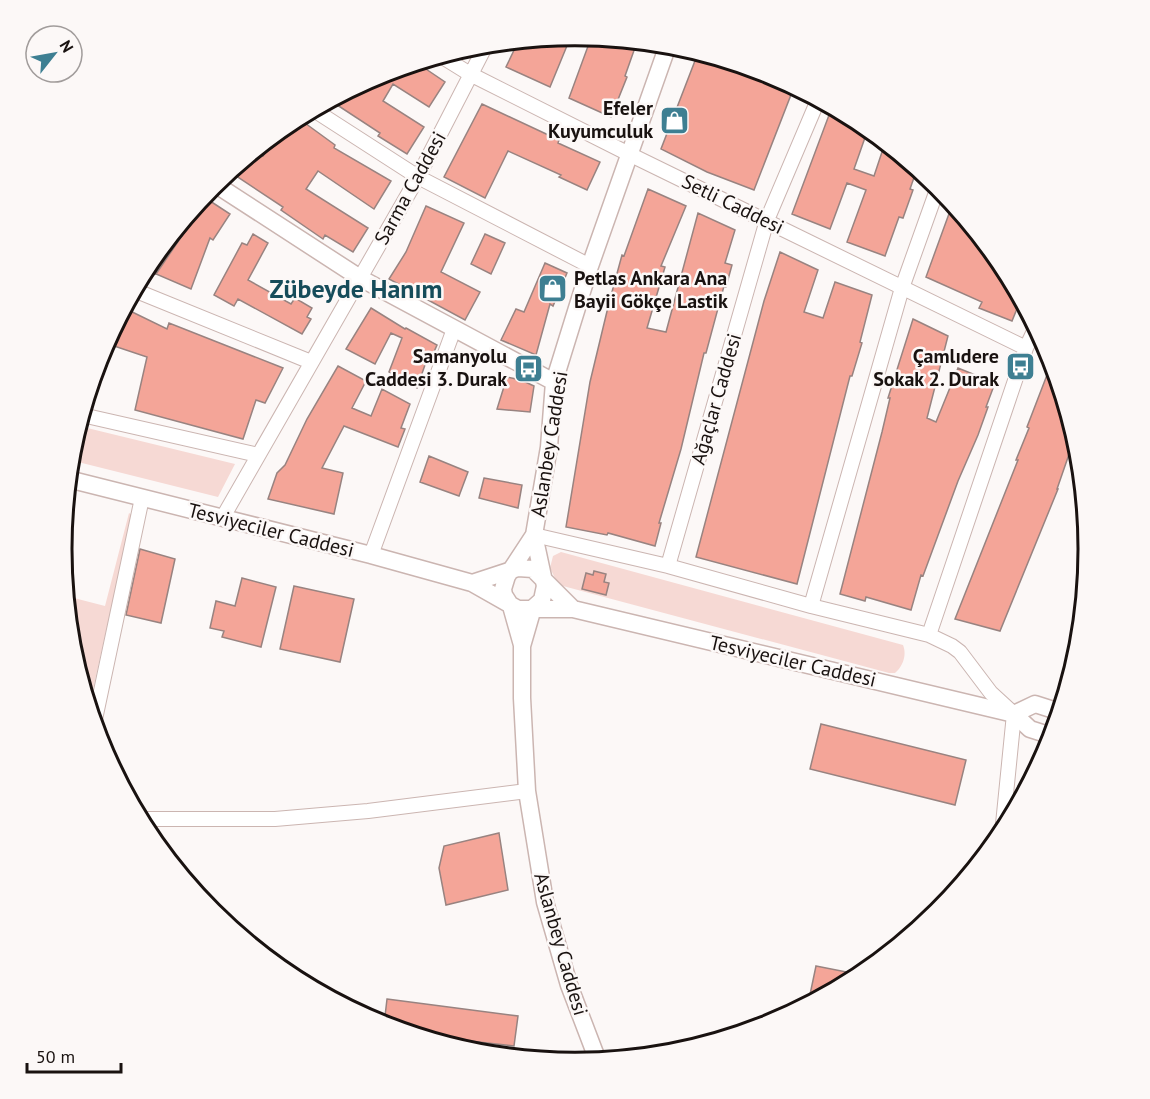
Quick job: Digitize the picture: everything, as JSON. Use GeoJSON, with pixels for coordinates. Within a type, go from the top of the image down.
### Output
{"type":"FeatureCollection","features":[{"type":"Feature","properties":{"kind":"street","name":"Sarma Caddesi"},"geometry":{"type":"LineString","coordinates":[[223,517],[418,177],[480,55]]}},
{"type":"Feature","properties":{"kind":"street","name":"Aslanbey Caddesi"},"geometry":{"type":"LineString","coordinates":[[534,536],[549,447],[554,382],[590,266],[665,55]]}},
{"type":"Feature","properties":{"kind":"street","name":"Setli Caddesi"},"geometry":{"type":"LineString","coordinates":[[451,62],[470,74],[1026,348]]}},
{"type":"Feature","properties":{"kind":"street","name":"Ağaçlar Caddesi"},"geometry":{"type":"LineString","coordinates":[[668,566],[767,220],[815,108]]}},
{"type":"Feature","properties":{"kind":"street"},"geometry":{"type":"LineString","coordinates":[[322,115],[418,177],[590,266]]}},
{"type":"Feature","properties":{"kind":"street"},"geometry":{"type":"LineString","coordinates":[[224,190],[360,278],[554,382]]}},
{"type":"Feature","properties":{"kind":"street"},"geometry":{"type":"LineString","coordinates":[[811,606],[902,288],[934,198]]}},
{"type":"Feature","properties":{"kind":"street"},"geometry":{"type":"LineString","coordinates":[[142,293],[311,363]]}},
{"type":"Feature","properties":{"kind":"street"},"geometry":{"type":"LineString","coordinates":[[371,555],[454,329]]}},
{"type":"Feature","properties":{"kind":"street"},"geometry":{"type":"LineString","coordinates":[[929,635],[1031,338]]}},
{"type":"Feature","properties":{"kind":"street"},"geometry":{"type":"LineString","coordinates":[[90,417],[258,454]]}},
{"type":"Feature","properties":{"kind":"street","name":"Tesviyeciler Caddesi"},"geometry":{"type":"LineString","coordinates":[[77,481],[371,555],[472,584],[511,606]]}},
{"type":"Feature","properties":{"kind":"street"},"geometry":{"type":"LineString","coordinates":[[98,707],[142,498]]}},
{"type":"Feature","properties":{"kind":"street"},"geometry":{"type":"LineString","coordinates":[[534,536],[668,566],[811,606],[929,635],[952,646],[960,652],[991,693],[1014,714],[1004,812]]}},
{"type":"Feature","properties":{"kind":"street"},"geometry":{"type":"LineString","coordinates":[[522,646],[511,606],[503,589],[507,576],[534,536]]}},
{"type":"Feature","properties":{"kind":"street"},"geometry":{"type":"LineString","coordinates":[[511,606],[525,610],[533,608],[542,600],[545,593],[534,536]]}},
{"type":"Feature","properties":{"kind":"street"},"geometry":{"type":"LineString","coordinates":[[472,584],[525,567],[532,569],[573,609]]}},
{"type":"Feature","properties":{"kind":"street"},"geometry":{"type":"LineString","coordinates":[[522,646],[533,608]]}},
{"type":"Feature","properties":{"kind":"street","name":"Tesviyeciler Caddesi"},"geometry":{"type":"LineString","coordinates":[[533,608],[573,609],[1014,714],[1030,729],[1043,733]]}},
{"type":"Feature","properties":{"kind":"street","name":"Aslanbey Caddesi"},"geometry":{"type":"LineString","coordinates":[[522,646],[527,791],[545,902],[568,985],[594,1051]]}},
{"type":"Feature","properties":{"kind":"street","name":"Tesviyeciler Caddesi"},"geometry":{"type":"LineString","coordinates":[[1014,714],[1035,704],[1052,709]]}},
{"type":"Feature","properties":{"kind":"street"},"geometry":{"type":"LineString","coordinates":[[151,819],[275,819],[368,811],[527,791]]}},
{"type":"Feature","properties":{"kind":"shaded area"},"geometry":{"type":"Polygon","coordinates":[[[87,428],[235,464],[218,497],[80,462],[87,428]]]}},
{"type":"Feature","properties":{"kind":"shaded area"},"geometry":{"type":"Polygon","coordinates":[[[129,513],[132,515],[93,691],[82,648],[74,598],[105,606],[129,513]]]}},
{"type":"Feature","properties":{"kind":"shaded area"},"geometry":{"type":"Polygon","coordinates":[[[561,552],[903,645],[904,660],[895,673],[889,673],[563,586],[557,582],[550,568],[553,556],[561,552]]]}},
{"type":"Feature","properties":{"kind":"building"},"geometry":{"type":"Polygon","coordinates":[[[567,47],[550,87],[506,67],[514,51],[567,47]]]}},
{"type":"Feature","properties":{"kind":"building"},"geometry":{"type":"Polygon","coordinates":[[[588,47],[634,50],[625,76],[627,77],[611,117],[569,98],[588,47]]]}},
{"type":"Feature","properties":{"kind":"building"},"geometry":{"type":"Polygon","coordinates":[[[695,61],[737,73],[791,95],[754,190],[707,172],[661,149],[695,61]]]}},
{"type":"Feature","properties":{"kind":"building"},"geometry":{"type":"Polygon","coordinates":[[[426,69],[445,82],[429,107],[393,84],[383,101],[424,127],[407,154],[378,136],[380,133],[339,106],[383,85],[426,69]]]}},
{"type":"Feature","properties":{"kind":"building"},"geometry":{"type":"Polygon","coordinates":[[[482,104],[600,162],[587,190],[559,177],[561,175],[508,151],[485,198],[444,177],[482,104]]]}},
{"type":"Feature","properties":{"kind":"building"},"geometry":{"type":"Polygon","coordinates":[[[829,116],[865,139],[854,169],[874,176],[882,151],[914,178],[910,189],[913,190],[903,218],[899,217],[885,256],[847,242],[866,190],[847,183],[830,229],[792,214],[829,116]]]}},
{"type":"Feature","properties":{"kind":"building"},"geometry":{"type":"Polygon","coordinates":[[[307,124],[335,145],[334,148],[391,181],[374,209],[318,171],[306,189],[368,228],[353,252],[325,235],[323,239],[281,210],[283,207],[237,177],[307,124]]]}},
{"type":"Feature","properties":{"kind":"building"},"geometry":{"type":"Polygon","coordinates":[[[648,189],[686,206],[661,266],[665,267],[647,328],[666,332],[698,213],[735,230],[725,263],[732,265],[706,353],[704,353],[655,546],[608,533],[607,535],[566,527],[590,382],[609,303],[622,255],[624,256],[648,189]]]}},
{"type":"Feature","properties":{"kind":"building"},"geometry":{"type":"Polygon","coordinates":[[[212,202],[230,214],[213,240],[210,238],[191,289],[156,274],[182,236],[212,202]]]}},
{"type":"Feature","properties":{"kind":"building"},"geometry":{"type":"Polygon","coordinates":[[[426,206],[464,223],[441,272],[480,292],[465,320],[389,279],[406,252],[426,206]]]}},
{"type":"Feature","properties":{"kind":"building"},"geometry":{"type":"Polygon","coordinates":[[[949,214],[974,243],[1011,298],[1017,309],[1012,321],[979,308],[982,302],[926,277],[949,214]]]}},
{"type":"Feature","properties":{"kind":"building"},"geometry":{"type":"Polygon","coordinates":[[[253,234],[268,243],[248,280],[291,304],[295,298],[312,308],[307,317],[311,319],[302,334],[238,299],[234,306],[214,295],[242,243],[247,245],[253,234]]]}},
{"type":"Feature","properties":{"kind":"building"},"geometry":{"type":"Polygon","coordinates":[[[485,234],[505,243],[491,274],[471,264],[485,234]]]}},
{"type":"Feature","properties":{"kind":"building"},"geometry":{"type":"Polygon","coordinates":[[[780,252],[818,270],[804,312],[823,318],[835,282],[872,295],[860,342],[862,343],[852,376],[850,376],[797,584],[696,557],[764,301],[780,252]]]}},
{"type":"Feature","properties":{"kind":"building"},"geometry":{"type":"Polygon","coordinates":[[[545,263],[567,273],[553,306],[550,304],[536,355],[501,340],[516,309],[524,312],[545,263]]]}},
{"type":"Feature","properties":{"kind":"building"},"geometry":{"type":"Polygon","coordinates":[[[371,308],[437,345],[429,363],[426,362],[417,388],[389,372],[402,338],[391,333],[375,364],[346,349],[371,308]]]}},
{"type":"Feature","properties":{"kind":"building"},"geometry":{"type":"Polygon","coordinates":[[[132,312],[167,329],[169,323],[283,368],[265,403],[256,400],[243,439],[135,410],[147,357],[115,346],[132,312]]]}},
{"type":"Feature","properties":{"kind":"building"},"geometry":{"type":"Polygon","coordinates":[[[913,319],[948,336],[927,418],[936,422],[958,368],[995,383],[978,435],[958,481],[923,576],[921,575],[911,610],[866,597],[865,601],[840,594],[882,432],[890,398],[888,398],[913,319]]]}},
{"type":"Feature","properties":{"kind":"building"},"geometry":{"type":"Polygon","coordinates":[[[338,366],[366,381],[352,408],[371,416],[382,389],[410,404],[401,428],[405,429],[398,447],[344,426],[322,468],[343,473],[334,514],[268,499],[277,473],[285,465],[307,419],[338,366]]]}},
{"type":"Feature","properties":{"kind":"building"},"geometry":{"type":"Polygon","coordinates":[[[1047,376],[1061,419],[1069,455],[1058,489],[1000,631],[955,619],[1018,460],[1016,460],[1029,428],[1027,427],[1047,376]]]}},
{"type":"Feature","properties":{"kind":"building"},"geometry":{"type":"Polygon","coordinates":[[[507,377],[534,386],[530,412],[497,409],[507,377]]]}},
{"type":"Feature","properties":{"kind":"building"},"geometry":{"type":"Polygon","coordinates":[[[429,456],[468,472],[459,496],[420,482],[429,456]]]}},
{"type":"Feature","properties":{"kind":"building"},"geometry":{"type":"Polygon","coordinates":[[[484,478],[522,485],[518,508],[479,498],[484,478]]]}},
{"type":"Feature","properties":{"kind":"building"},"geometry":{"type":"Polygon","coordinates":[[[140,549],[175,559],[161,623],[126,615],[140,549]]]}},
{"type":"Feature","properties":{"kind":"building"},"geometry":{"type":"Polygon","coordinates":[[[594,571],[606,574],[604,582],[609,583],[606,595],[582,589],[586,573],[593,575],[594,571]]]}},
{"type":"Feature","properties":{"kind":"building"},"geometry":{"type":"Polygon","coordinates":[[[242,578],[276,587],[261,647],[222,637],[224,631],[210,628],[216,601],[235,606],[242,578]]]}},
{"type":"Feature","properties":{"kind":"building"},"geometry":{"type":"Polygon","coordinates":[[[294,586],[354,599],[340,662],[280,649],[294,586]]]}},
{"type":"Feature","properties":{"kind":"building"},"geometry":{"type":"Polygon","coordinates":[[[821,724],[966,760],[955,805],[810,769],[821,724]]]}},
{"type":"Feature","properties":{"kind":"building"},"geometry":{"type":"Polygon","coordinates":[[[499,833],[508,890],[446,905],[439,868],[444,846],[499,833]]]}},
{"type":"Feature","properties":{"kind":"building"},"geometry":{"type":"Polygon","coordinates":[[[816,966],[847,972],[826,985],[810,994],[816,966]]]}},
{"type":"Feature","properties":{"kind":"building"},"geometry":{"type":"Polygon","coordinates":[[[387,999],[518,1016],[514,1046],[468,1041],[413,1026],[385,1015],[387,999]]]}},
{"type":"Feature","properties":{"kind":"place","name":"Efeler Kuyumculuk"},"geometry":{"type":"Point","coordinates":[674,120]}},
{"type":"Feature","properties":{"kind":"place","name":"Petlas Ankara Ana Bayii Gökçe Lastik"},"geometry":{"type":"Point","coordinates":[553,289]}},
{"type":"Feature","properties":{"kind":"place","name":"Çamlıdere Sokak 2. Durak"},"geometry":{"type":"Point","coordinates":[1020,367]}},
{"type":"Feature","properties":{"kind":"place","name":"Samanyolu Caddesi 3. Durak"},"geometry":{"type":"Point","coordinates":[528,368]}},
{"type":"Feature","properties":{"kind":"district","name":"Zübeyde Hanım"},"geometry":{"type":"Point","coordinates":[356,288]}}]}
